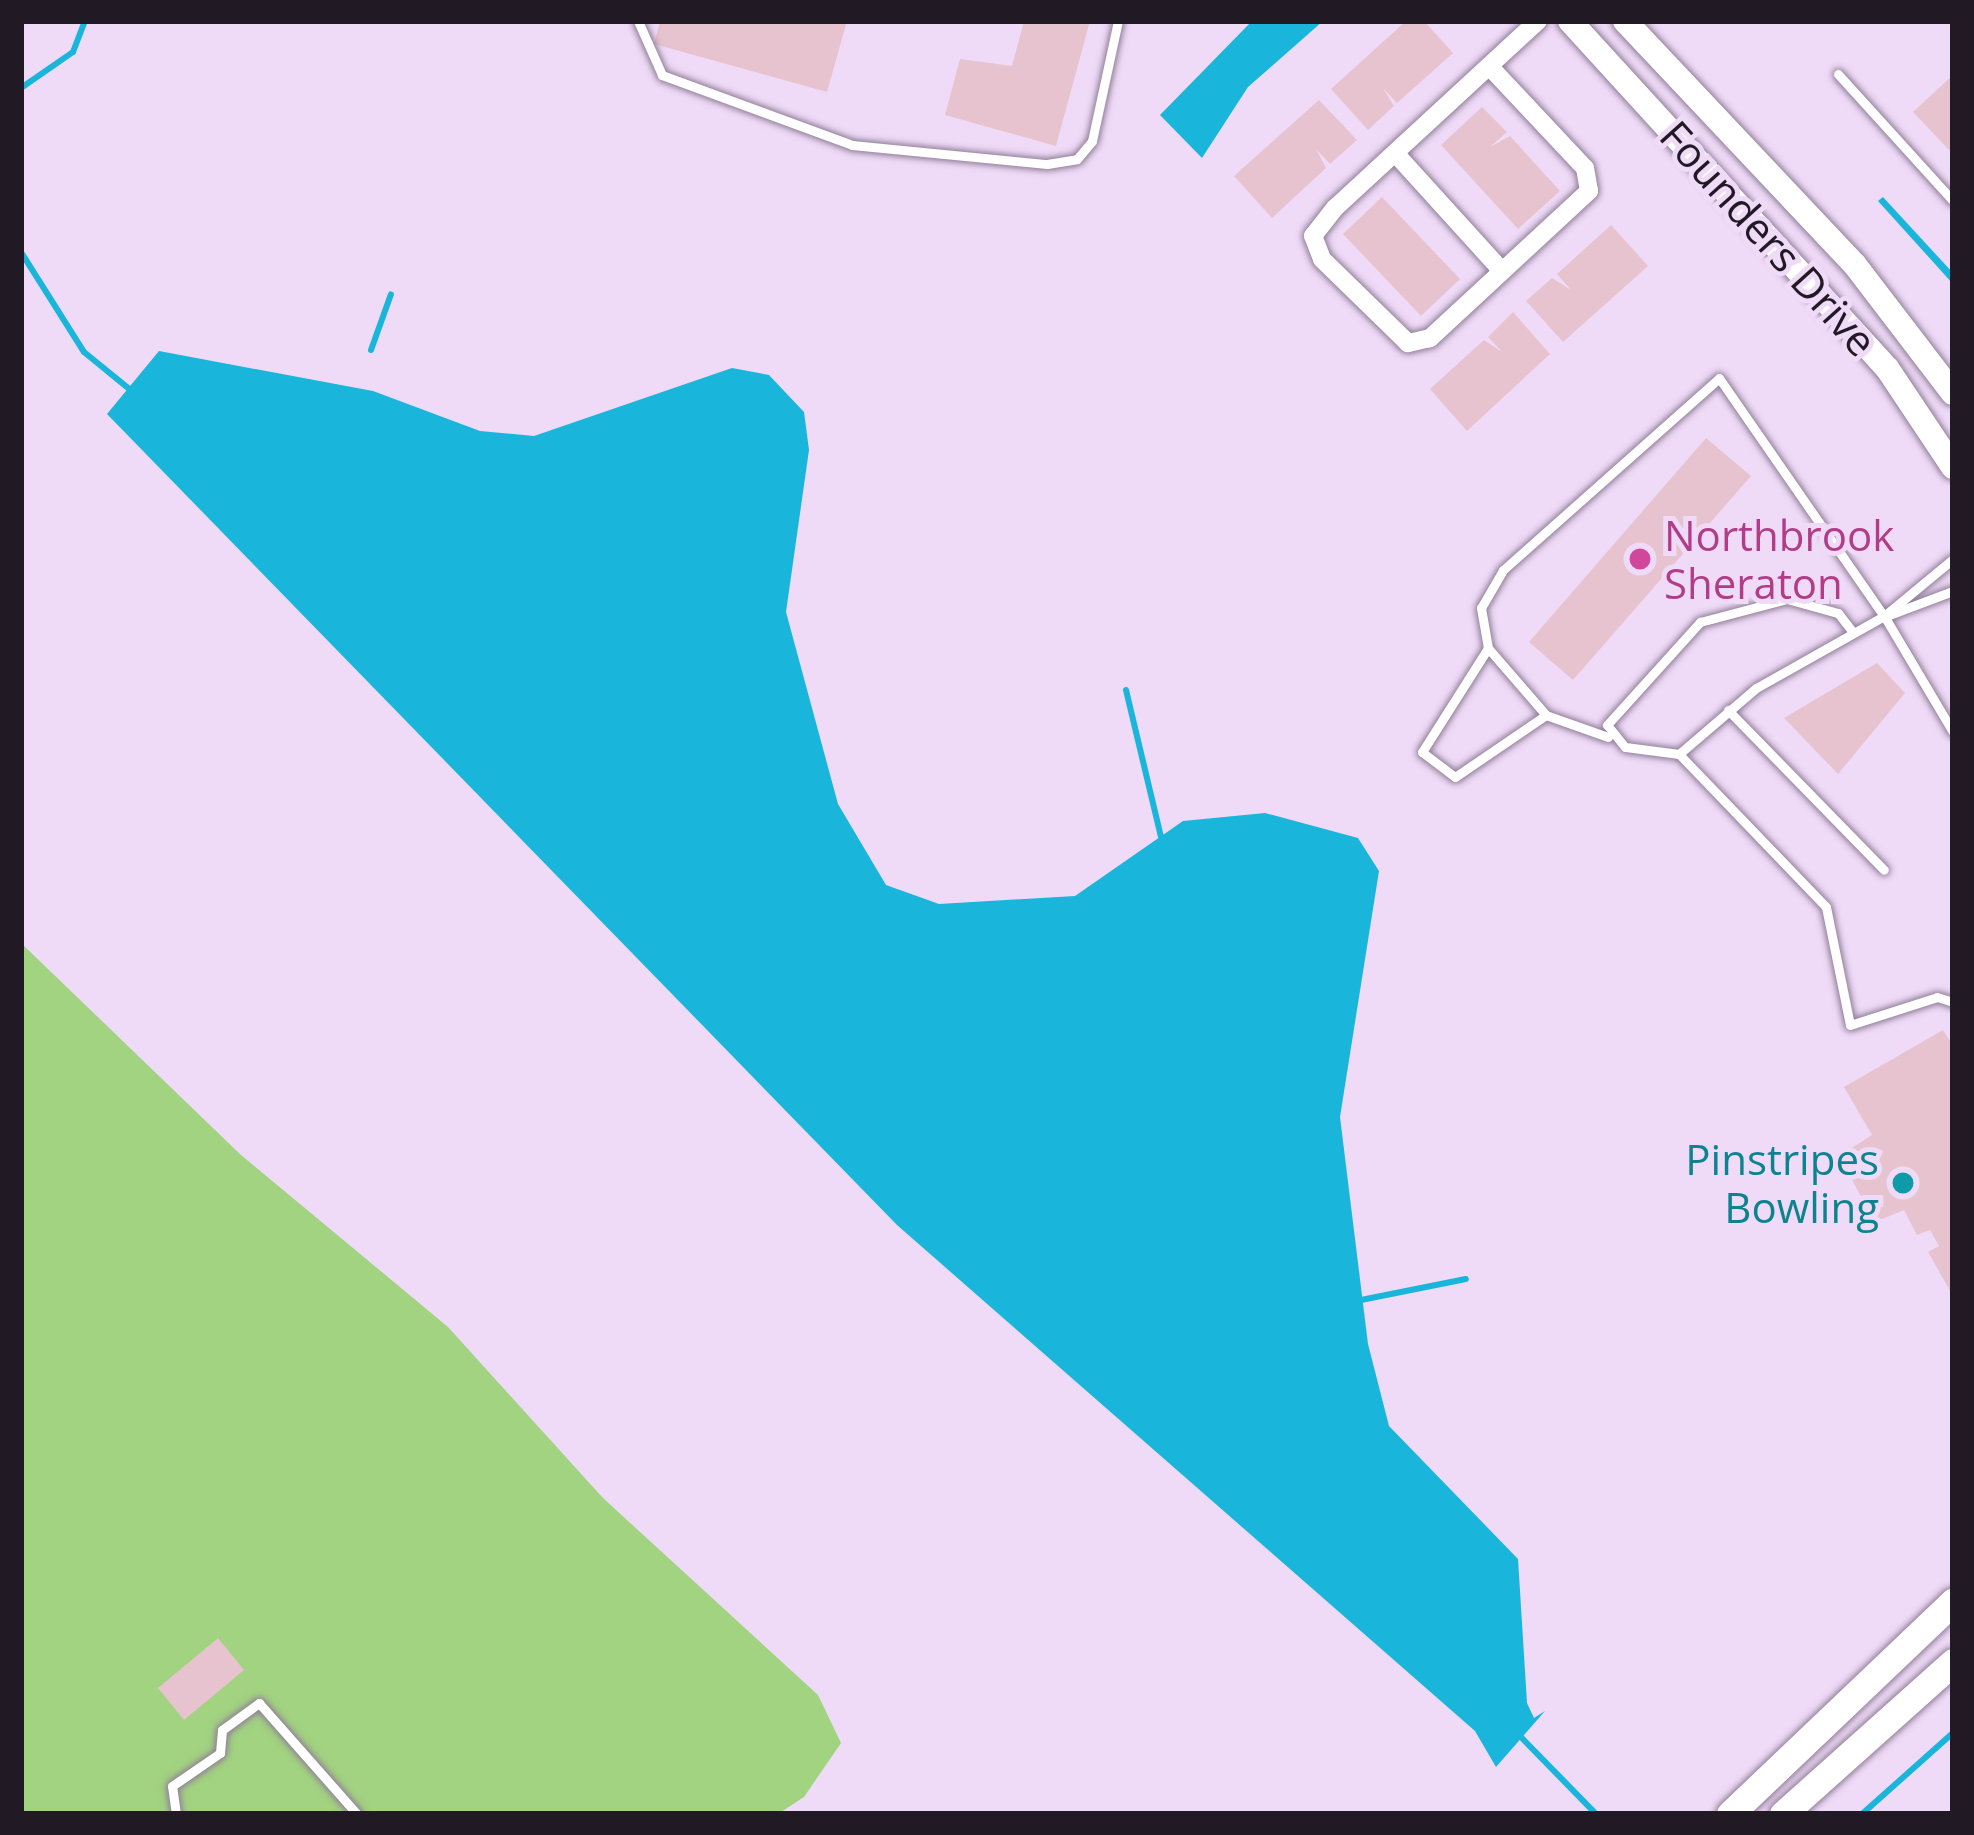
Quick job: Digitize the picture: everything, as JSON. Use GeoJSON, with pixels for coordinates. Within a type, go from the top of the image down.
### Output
{"type":"FeatureCollection","features":[{"type":"Feature","properties":{"kind":"main road","name":"Founders Drive"},"geometry":{"type":"LineString","coordinates":[[1570,21],[1887,368],[1953,466]]}},
{"type":"Feature","properties":{"kind":"main road","name":"Founders Drive"},"geometry":{"type":"LineString","coordinates":[[1624,21],[1855,265],[1953,393]]}},
{"type":"Feature","properties":{"kind":"main road"},"geometry":{"type":"LineString","coordinates":[[1730,1814],[1953,1602]]}},
{"type":"Feature","properties":{"kind":"main road"},"geometry":{"type":"LineString","coordinates":[[1784,1814],[1953,1662]]}},
{"type":"Feature","properties":{"kind":"street"},"geometry":{"type":"LineString","coordinates":[[1490,67],[1589,179],[1582,203],[1419,342],[1394,339],[1313,236],[1538,21]]}},
{"type":"Feature","properties":{"kind":"street"},"geometry":{"type":"LineString","coordinates":[[1395,153],[1502,271]]}},
{"type":"Feature","properties":{"kind":"lane"},"geometry":{"type":"LineString","coordinates":[[638,21],[644,54],[662,75],[852,146],[1047,164],[1077,159],[1092,141],[1118,21]]}},
{"type":"Feature","properties":{"kind":"lane"},"geometry":{"type":"LineString","coordinates":[[1838,74],[1953,201]]}},
{"type":"Feature","properties":{"kind":"lane"},"geometry":{"type":"LineString","coordinates":[[1953,732],[1802,483],[1719,378],[1503,570],[1481,608],[1488,648],[1546,715],[1608,737],[1679,754],[1826,907],[1850,1024],[1937,997],[1953,1002]]}},
{"type":"Feature","properties":{"kind":"lane"},"geometry":{"type":"LineString","coordinates":[[1884,616],[1953,559]]}},
{"type":"Feature","properties":{"kind":"lane"},"geometry":{"type":"LineString","coordinates":[[1679,754],[1728,710],[1852,632],[1953,591]]}},
{"type":"Feature","properties":{"kind":"lane"},"geometry":{"type":"LineString","coordinates":[[1608,737],[1618,707],[1710,616],[1815,602],[1852,632]]}},
{"type":"Feature","properties":{"kind":"lane"},"geometry":{"type":"LineString","coordinates":[[1488,648],[1422,752],[1455,777],[1546,715]]}},
{"type":"Feature","properties":{"kind":"lane"},"geometry":{"type":"LineString","coordinates":[[1728,710],[1884,870]]}},
{"type":"Feature","properties":{"kind":"lane"},"geometry":{"type":"LineString","coordinates":[[176,1814],[172,1786],[220,1754],[222,1730],[259,1703],[357,1814]]}},
{"type":"Feature","properties":{"kind":"green space"},"geometry":{"type":"Polygon","coordinates":[[[21,943],[241,1155],[448,1327],[603,1498],[818,1695],[841,1743],[804,1797],[778,1814],[21,1814],[21,943]]]}},
{"type":"Feature","properties":{"kind":"water"},"geometry":{"type":"Polygon","coordinates":[[[1252,21],[1323,21],[1248,87],[1202,158],[1160,115],[1252,21]]]}},
{"type":"Feature","properties":{"kind":"water"},"geometry":{"type":"Polygon","coordinates":[[[1883,197],[1953,273],[1953,284],[1878,201],[1883,197]]]}},
{"type":"Feature","properties":{"kind":"water"},"geometry":{"type":"Polygon","coordinates":[[[159,351],[373,391],[480,431],[534,436],[732,368],[769,375],[804,412],[809,450],[786,612],[838,804],[886,885],[939,904],[1075,896],[1183,821],[1265,813],[1358,838],[1379,871],[1340,1117],[1368,1344],[1389,1426],[1518,1559],[1527,1703],[1534,1718],[1545,1711],[1496,1767],[1475,1731],[897,1225],[107,414],[159,351]]]}},
{"type":"Feature","properties":{"kind":"building"},"geometry":{"type":"Polygon","coordinates":[[[660,21],[847,21],[827,92],[654,44],[660,21]]]}},
{"type":"Feature","properties":{"kind":"building"},"geometry":{"type":"Polygon","coordinates":[[[1024,21],[1090,21],[1056,146],[945,115],[960,59],[1012,66],[1024,21]]]}},
{"type":"Feature","properties":{"kind":"building"},"geometry":{"type":"Polygon","coordinates":[[[1406,21],[1424,21],[1453,53],[1397,103],[1383,88],[1394,106],[1368,130],[1331,89],[1406,21]]]}},
{"type":"Feature","properties":{"kind":"building"},"geometry":{"type":"Polygon","coordinates":[[[1953,75],[1953,147],[1949,150],[1913,112],[1953,75]]]}},
{"type":"Feature","properties":{"kind":"building"},"geometry":{"type":"Polygon","coordinates":[[[1319,100],[1357,140],[1330,164],[1316,149],[1326,168],[1272,218],[1234,176],[1319,100]]]}},
{"type":"Feature","properties":{"kind":"building"},"geometry":{"type":"Polygon","coordinates":[[[1482,107],[1507,132],[1490,147],[1510,136],[1560,191],[1518,229],[1441,145],[1482,107]]]}},
{"type":"Feature","properties":{"kind":"building"},"geometry":{"type":"Polygon","coordinates":[[[1382,197],[1460,279],[1421,316],[1343,234],[1382,197]]]}},
{"type":"Feature","properties":{"kind":"building"},"geometry":{"type":"Polygon","coordinates":[[[1611,225],[1648,266],[1563,342],[1526,301],[1552,278],[1571,290],[1557,274],[1611,225]]]}},
{"type":"Feature","properties":{"kind":"building"},"geometry":{"type":"Polygon","coordinates":[[[1513,312],[1550,354],[1467,431],[1430,389],[1484,340],[1502,352],[1488,337],[1513,312]]]}},
{"type":"Feature","properties":{"kind":"building","name":"Northbrook Sheraton"},"geometry":{"type":"Polygon","coordinates":[[[1706,438],[1751,476],[1573,680],[1529,642],[1706,438]]]}},
{"type":"Feature","properties":{"kind":"building"},"geometry":{"type":"Polygon","coordinates":[[[1877,663],[1905,693],[1838,774],[1784,718],[1877,663]]]}},
{"type":"Feature","properties":{"kind":"building","name":"Pinstripes Bowling"},"geometry":{"type":"Polygon","coordinates":[[[1943,1030],[1953,1046],[1953,1296],[1928,1252],[1939,1246],[1930,1230],[1917,1235],[1904,1210],[1875,1222],[1839,1156],[1872,1135],[1844,1087],[1943,1030]]]}},
{"type":"Feature","properties":{"kind":"building"},"geometry":{"type":"Polygon","coordinates":[[[218,1638],[244,1670],[184,1720],[158,1688],[218,1638]]]}},
{"type":"Feature","properties":{"kind":"waterway"},"geometry":{"type":"LineString","coordinates":[[21,88],[73,52],[85,21]]}},
{"type":"Feature","properties":{"kind":"waterway"},"geometry":{"type":"LineString","coordinates":[[21,252],[84,352],[133,392]]}},
{"type":"Feature","properties":{"kind":"waterway"},"geometry":{"type":"LineString","coordinates":[[371,350],[391,294]]}},
{"type":"Feature","properties":{"kind":"waterway"},"geometry":{"type":"LineString","coordinates":[[1126,690],[1161,837]]}},
{"type":"Feature","properties":{"kind":"waterway"},"geometry":{"type":"LineString","coordinates":[[1356,1301],[1466,1279]]}},
{"type":"Feature","properties":{"kind":"waterway"},"geometry":{"type":"LineString","coordinates":[[1517,1733],[1596,1814]]}},
{"type":"Feature","properties":{"kind":"waterway"},"geometry":{"type":"LineString","coordinates":[[1862,1814],[1953,1733]]}},
{"type":"Feature","properties":{"kind":"place","name":"Northbrook Sheraton"},"geometry":{"type":"Point","coordinates":[1640,559]}},
{"type":"Feature","properties":{"kind":"place","name":"Pinstripes Bowling"},"geometry":{"type":"Point","coordinates":[1903,1183]}}]}
